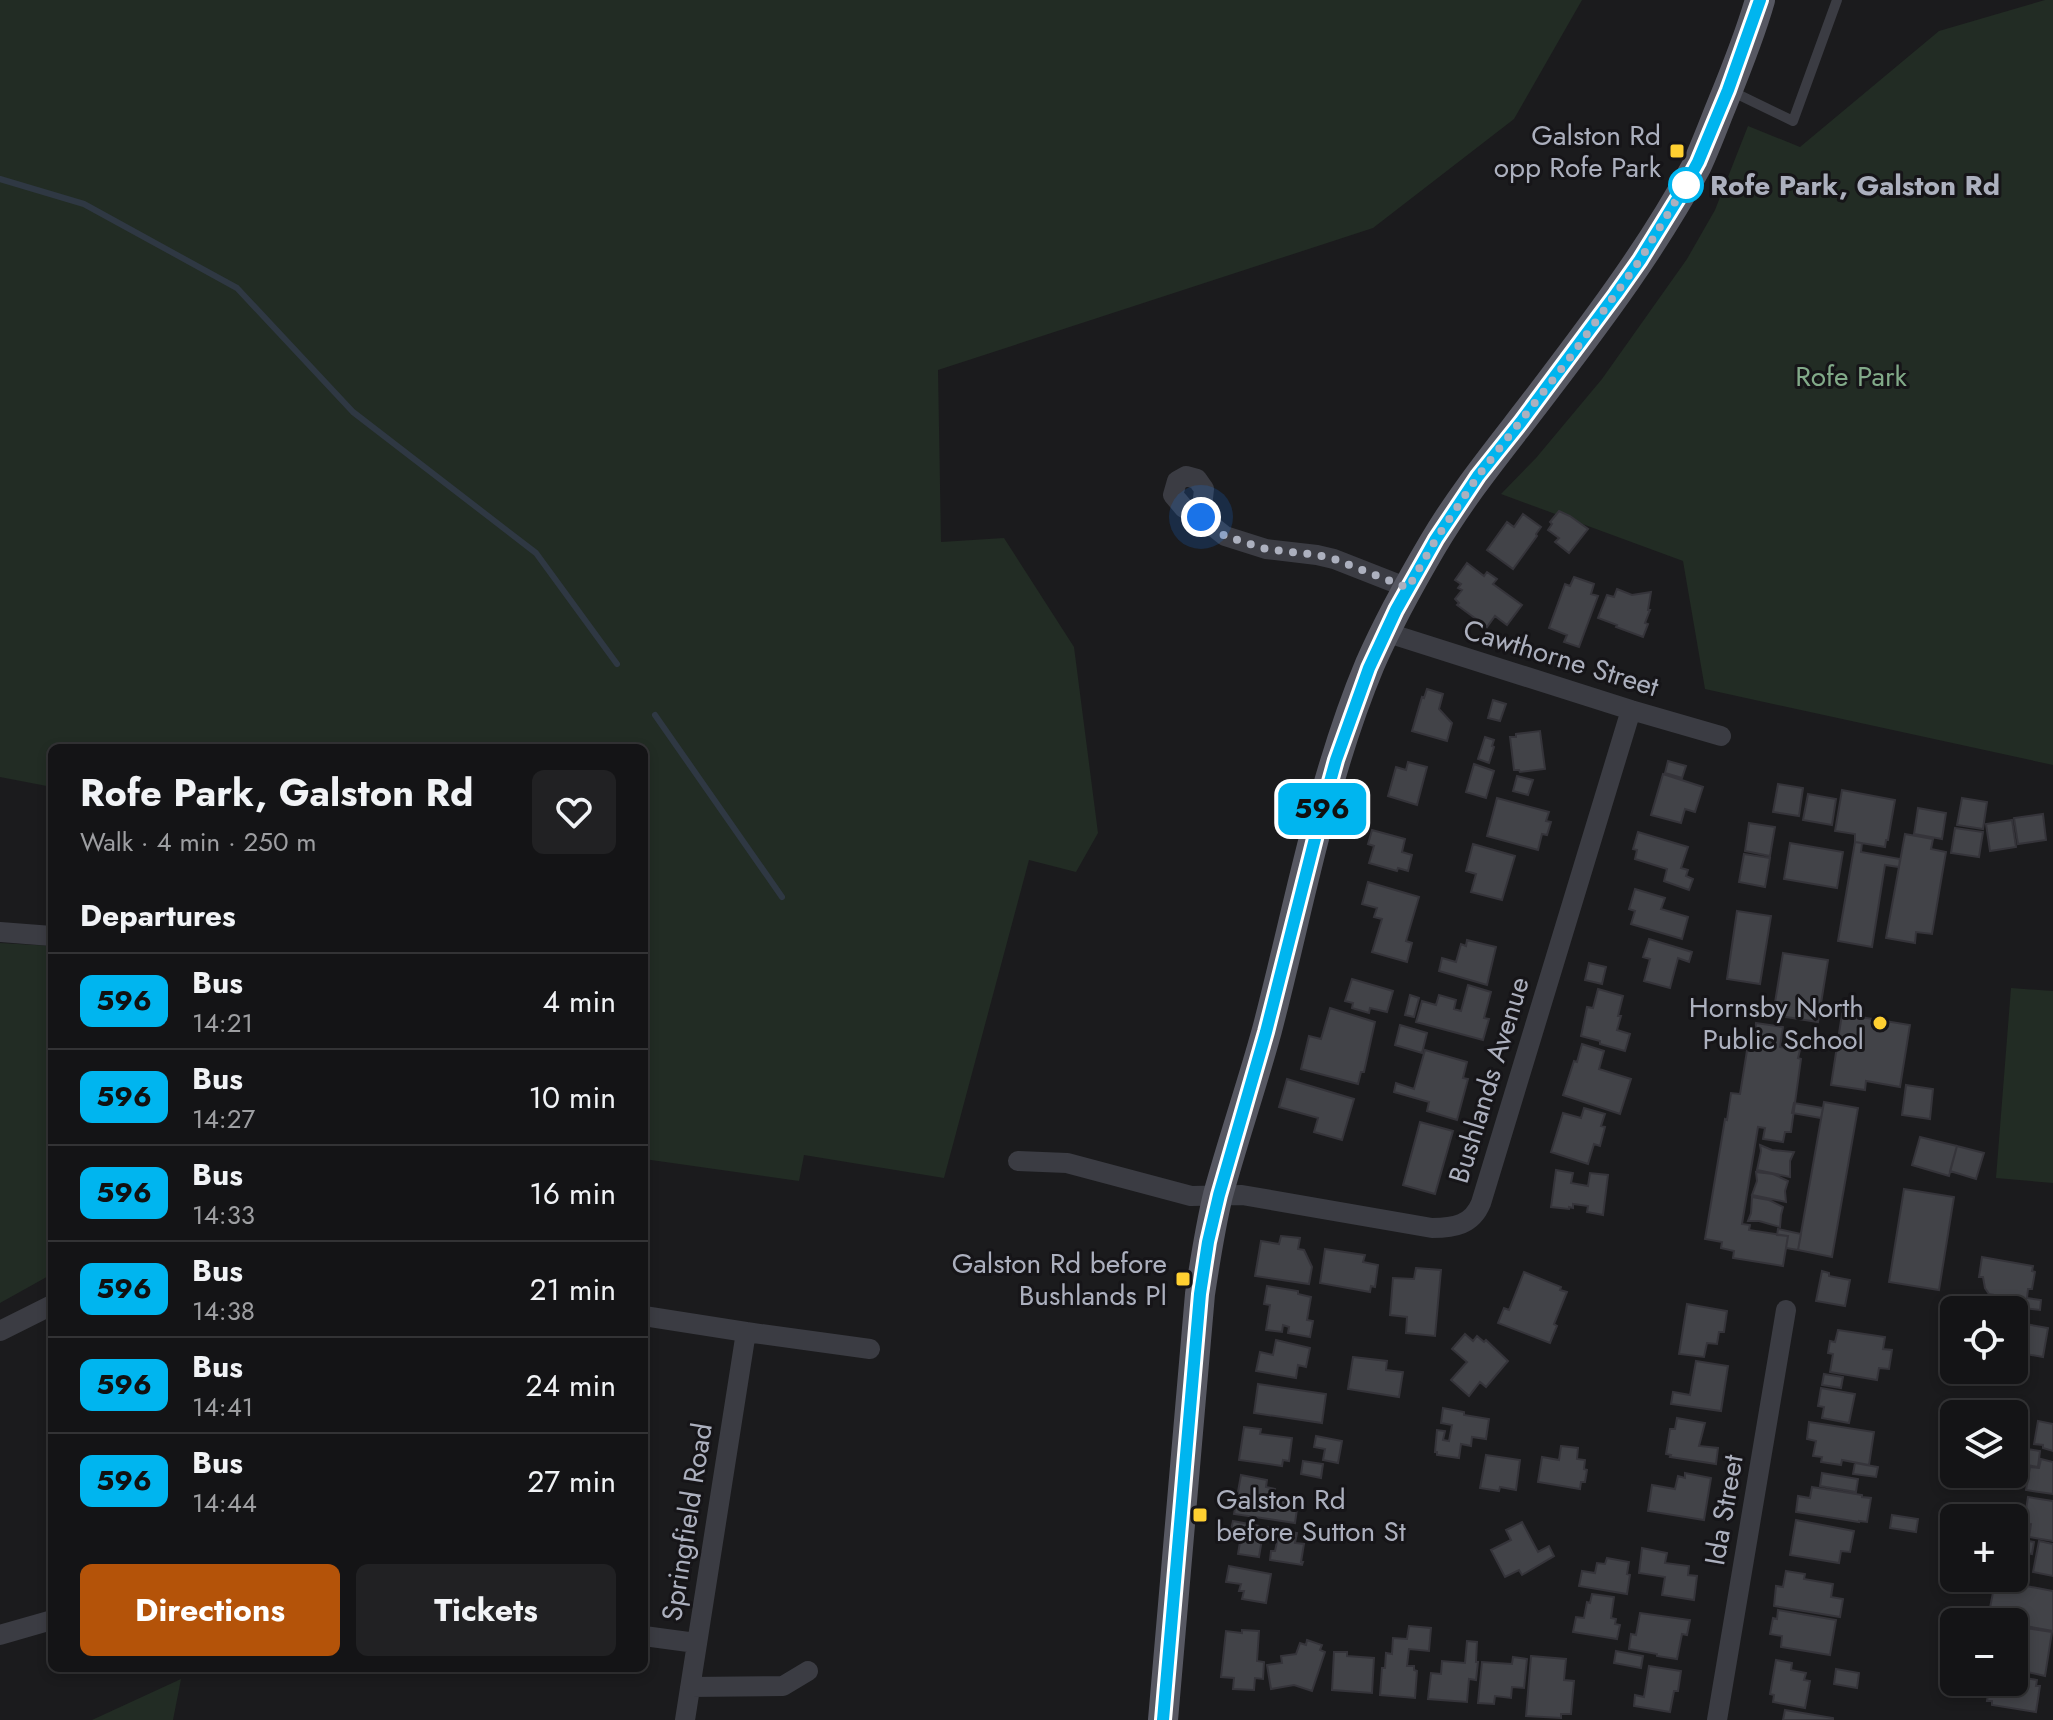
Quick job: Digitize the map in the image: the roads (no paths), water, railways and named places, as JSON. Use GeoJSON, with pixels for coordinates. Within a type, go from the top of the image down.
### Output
{"type":"FeatureCollection","features":[{"type":"Feature","properties":{"kind":"main road"},"geometry":{"type":"LineString","coordinates":[[1163,1720],[1200,1294],[1208,1242],[1336,760],[1385,632],[1436,539],[1478,476],[1569,359],[1640,260],[1698,162],[1760,0]]}},
{"type":"Feature","properties":{"kind":"street"},"geometry":{"type":"LineString","coordinates":[[1201,517],[1225,536],[1266,549],[1334,559],[1408,588]]}},
{"type":"Feature","properties":{"kind":"street","name":"Cawthorne Street"},"geometry":{"type":"LineString","coordinates":[[1385,632],[1721,736]]}},
{"type":"Feature","properties":{"kind":"street","name":"Bushlands Avenue"},"geometry":{"type":"LineString","coordinates":[[1219,1195],[1242,1195],[1432,1228],[1455,1227],[1472,1218],[1481,1203],[1631,710]]}},
{"type":"Feature","properties":{"kind":"street"},"geometry":{"type":"LineString","coordinates":[[0,932],[48,936]]}},
{"type":"Feature","properties":{"kind":"street"},"geometry":{"type":"LineString","coordinates":[[1018,1161],[1067,1163],[1191,1196],[1219,1195]]}},
{"type":"Feature","properties":{"kind":"street"},"geometry":{"type":"LineString","coordinates":[[0,1331],[48,1307]]}},
{"type":"Feature","properties":{"kind":"street","name":"Ida Street"},"geometry":{"type":"LineString","coordinates":[[1717,1720],[1786,1310]]}},
{"type":"Feature","properties":{"kind":"street"},"geometry":{"type":"LineString","coordinates":[[648,1317],[870,1349]]}},
{"type":"Feature","properties":{"kind":"street","name":"Springfield Road"},"geometry":{"type":"LineString","coordinates":[[685,1720],[746,1332]]}},
{"type":"Feature","properties":{"kind":"street"},"geometry":{"type":"LineString","coordinates":[[0,1635],[48,1621]]}},
{"type":"Feature","properties":{"kind":"street"},"geometry":{"type":"LineString","coordinates":[[648,1637],[696,1643]]}},
{"type":"Feature","properties":{"kind":"street"},"geometry":{"type":"LineString","coordinates":[[690,1687],[783,1686],[808,1671]]}},
{"type":"Feature","properties":{"kind":"lane"},"geometry":{"type":"LineString","coordinates":[[1728,90],[1793,121],[1837,0]]}},
{"type":"Feature","properties":{"kind":"waterway"},"geometry":{"type":"LineString","coordinates":[[0,179],[84,204],[237,288],[353,412],[536,553],[617,664]]}},
{"type":"Feature","properties":{"kind":"waterway"},"geometry":{"type":"LineString","coordinates":[[655,715],[782,897]]}},
{"type":"Feature","properties":{"kind":"place","name":"Galston Rd opp Rofe Park"},"geometry":{"type":"Point","coordinates":[1677,151]}},
{"type":"Feature","properties":{"kind":"place","name":"Rofe Park, Galston Rd"},"geometry":{"type":"Point","coordinates":[1686,185]}},
{"type":"Feature","properties":{"kind":"place","name":"Hornsby North Public School"},"geometry":{"type":"Point","coordinates":[1880,1023]}},
{"type":"Feature","properties":{"kind":"place","name":"Galston Rd before Bushlands Pl"},"geometry":{"type":"Point","coordinates":[1183,1279]}},
{"type":"Feature","properties":{"kind":"place","name":"Galston Rd before Sutton St"},"geometry":{"type":"Point","coordinates":[1200,1515]}},
{"type":"Feature","properties":{"kind":"park label","name":"Rofe Park"},"geometry":{"type":"Point","coordinates":[1851,376]}}]}
